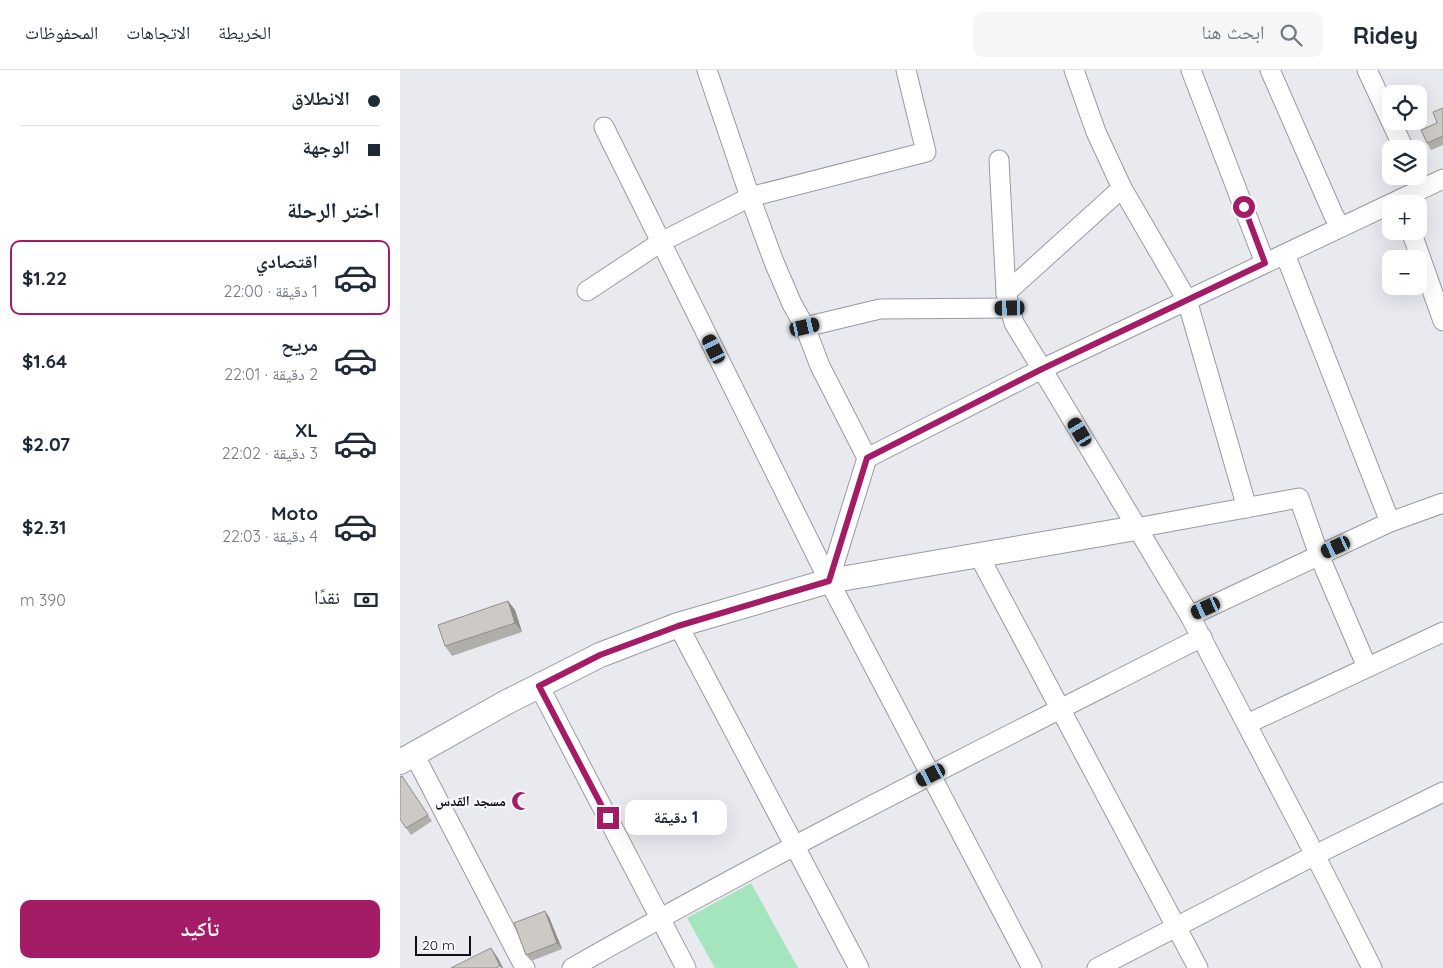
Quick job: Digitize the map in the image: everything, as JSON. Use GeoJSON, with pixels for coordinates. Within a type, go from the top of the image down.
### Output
{"type":"FeatureCollection","features":[{"type":"Feature","properties":{"kind":"street"},"geometry":{"type":"LineString","coordinates":[[707,70],[750,197],[788,296],[805,327],[820,366],[867,458],[829,581]]}},
{"type":"Feature","properties":{"kind":"street"},"geometry":{"type":"LineString","coordinates":[[587,291],[662,242],[750,197],[926,152],[906,70]]}},
{"type":"Feature","properties":{"kind":"street"},"geometry":{"type":"LineString","coordinates":[[1074,70],[1096,132],[1122,188],[1187,300],[1247,508]]}},
{"type":"Feature","properties":{"kind":"street"},"geometry":{"type":"LineString","coordinates":[[1191,70],[1265,263]]}},
{"type":"Feature","properties":{"kind":"street"},"geometry":{"type":"LineString","coordinates":[[1270,70],[1334,216],[1341,227]]}},
{"type":"Feature","properties":{"kind":"street"},"geometry":{"type":"LineString","coordinates":[[1367,70],[1400,140]]}},
{"type":"Feature","properties":{"kind":"street"},"geometry":{"type":"LineString","coordinates":[[604,127],[829,581],[1032,968]]}},
{"type":"Feature","properties":{"kind":"street"},"geometry":{"type":"LineString","coordinates":[[999,160],[1008,300],[1014,323],[1202,637],[1372,968]]}},
{"type":"Feature","properties":{"kind":"street"},"geometry":{"type":"LineString","coordinates":[[1427,181],[1443,179]]}},
{"type":"Feature","properties":{"kind":"street"},"geometry":{"type":"LineString","coordinates":[[1407,195],[1417,185]]}},
{"type":"Feature","properties":{"kind":"street"},"geometry":{"type":"LineString","coordinates":[[805,327],[880,310],[1008,300],[1122,188]]}},
{"type":"Feature","properties":{"kind":"street"},"geometry":{"type":"LineString","coordinates":[[867,458],[1042,369],[1382,209]]}},
{"type":"Feature","properties":{"kind":"street"},"geometry":{"type":"LineString","coordinates":[[1414,240],[1443,321]]}},
{"type":"Feature","properties":{"kind":"street"},"geometry":{"type":"LineString","coordinates":[[1285,254],[1390,522]]}},
{"type":"Feature","properties":{"kind":"street"},"geometry":{"type":"LineString","coordinates":[[525,968],[407,758],[505,703],[600,655],[678,626],[829,581],[1300,498],[1319,555],[1367,667]]}},
{"type":"Feature","properties":{"kind":"street"},"geometry":{"type":"LineString","coordinates":[[1190,616],[1390,522],[1443,503]]}},
{"type":"Feature","properties":{"kind":"street"},"geometry":{"type":"LineString","coordinates":[[978,554],[1198,968]]}},
{"type":"Feature","properties":{"kind":"street"},"geometry":{"type":"LineString","coordinates":[[678,626],[858,968]]}},
{"type":"Feature","properties":{"kind":"street"},"geometry":{"type":"LineString","coordinates":[[1247,724],[1443,632]]}},
{"type":"Feature","properties":{"kind":"street"},"geometry":{"type":"LineString","coordinates":[[572,968],[794,846],[1202,637]]}},
{"type":"Feature","properties":{"kind":"street"},"geometry":{"type":"LineString","coordinates":[[539,686],[686,968]]}},
{"type":"Feature","properties":{"kind":"street"},"geometry":{"type":"LineString","coordinates":[[1097,968],[1315,855],[1443,792]]}},
{"type":"Feature","properties":{"kind":"green space"},"geometry":{"type":"Polygon","coordinates":[[[751,883],[798,968],[715,968],[687,918],[751,883]]]}},
{"type":"Feature","properties":{"kind":"building"},"geometry":{"type":"Polygon","coordinates":[[[1443,108],[1443,136],[1427,143],[1421,130],[1427,130],[1427,127],[1437,123],[1433,112],[1443,108]]]}},
{"type":"Feature","properties":{"kind":"building"},"geometry":{"type":"Polygon","coordinates":[[[508,601],[515,623],[445,646],[438,625],[508,601]]]}},
{"type":"Feature","properties":{"kind":"building"},"geometry":{"type":"Polygon","coordinates":[[[402,776],[428,815],[406,828],[400,819],[400,777],[402,776]]]}},
{"type":"Feature","properties":{"kind":"building"},"geometry":{"type":"Polygon","coordinates":[[[545,911],[557,943],[526,955],[514,923],[545,911]]]}},
{"type":"Feature","properties":{"kind":"building"},"geometry":{"type":"Polygon","coordinates":[[[491,948],[500,966],[496,968],[451,968],[491,948]]]}},
{"type":"Feature","properties":{"kind":"place","name":"مسجد القدس"},"geometry":{"type":"Point","coordinates":[521,801]}},
{"type":"Feature","properties":{"kind":"route"},"geometry":{"type":"LineString","coordinates":[[608,818],[539,686],[600,655],[678,626],[829,581],[867,458],[1042,369],[1265,263],[1244,207]]}}]}
